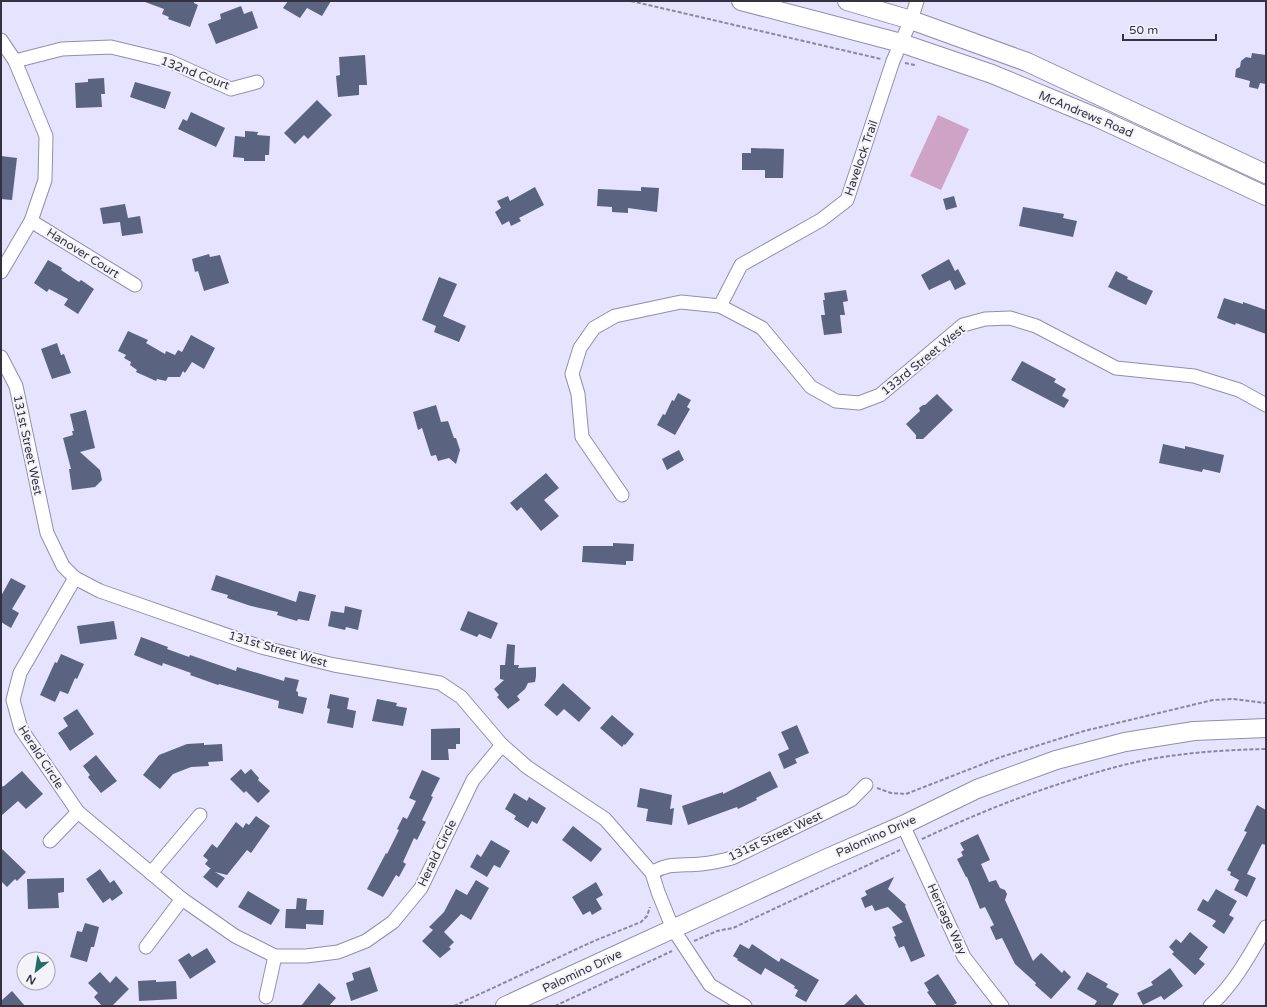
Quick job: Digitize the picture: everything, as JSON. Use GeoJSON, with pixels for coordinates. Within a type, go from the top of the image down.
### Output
{"type":"FeatureCollection","features":[{"type":"Feature","properties":{"kind":"main road","name":"McAndrews Road"},"geometry":{"type":"LineString","coordinates":[[741,1],[901,43],[992,74],[1098,118],[1266,196]]}},
{"type":"Feature","properties":{"kind":"main road","name":"McAndrews Road"},"geometry":{"type":"LineString","coordinates":[[847,1],[911,20],[1027,62],[1266,174]]}},
{"type":"Feature","properties":{"kind":"main road","name":"Palomino Drive"},"geometry":{"type":"LineString","coordinates":[[505,1006],[825,859],[903,825],[977,789],[1056,760],[1125,742],[1194,731],[1266,728]]}},
{"type":"Feature","properties":{"kind":"street","name":"Havelock Trail"},"geometry":{"type":"LineString","coordinates":[[720,306],[741,265],[821,220],[847,200],[893,61],[911,20],[917,1]]}},
{"type":"Feature","properties":{"kind":"street"},"geometry":{"type":"LineString","coordinates":[[1,40],[15,61],[46,136],[45,180],[31,221],[1,272]]}},
{"type":"Feature","properties":{"kind":"street","name":"132nd Court"},"geometry":{"type":"LineString","coordinates":[[15,61],[62,50],[111,47],[169,61],[231,89],[257,82]]}},
{"type":"Feature","properties":{"kind":"street","name":"Hanover Court"},"geometry":{"type":"LineString","coordinates":[[31,221],[136,285]]}},
{"type":"Feature","properties":{"kind":"street"},"geometry":{"type":"LineString","coordinates":[[622,494],[582,437],[578,394],[572,374],[580,348],[594,328],[614,316],[681,302],[720,306]]}},
{"type":"Feature","properties":{"kind":"street","name":"133rd Street West"},"geometry":{"type":"LineString","coordinates":[[720,306],[762,328],[811,387],[836,402],[859,403],[880,395],[963,326],[985,319],[1010,318],[1036,326],[1116,368],[1194,376],[1239,390],[1266,405]]}},
{"type":"Feature","properties":{"kind":"street","name":"131st Street West"},"geometry":{"type":"LineString","coordinates":[[1,357],[16,386],[46,533],[62,566],[75,578],[100,591],[261,647],[334,665],[440,683],[461,697],[502,745],[527,767],[605,818],[652,873],[673,929],[710,985],[745,1006]]}},
{"type":"Feature","properties":{"kind":"street","name":"Herald Circle"},"geometry":{"type":"LineString","coordinates":[[75,578],[20,673],[13,700],[21,729],[78,812],[151,872],[182,900],[235,936],[275,956],[306,956],[338,952],[366,941],[393,922],[421,888],[473,780],[502,745]]}},
{"type":"Feature","properties":{"kind":"street","name":"131st Street West"},"geometry":{"type":"LineString","coordinates":[[652,873],[660,868],[677,864],[715,863],[732,858],[851,800],[866,784]]}},
{"type":"Feature","properties":{"kind":"street"},"geometry":{"type":"LineString","coordinates":[[50,841],[78,812]]}},
{"type":"Feature","properties":{"kind":"street"},"geometry":{"type":"LineString","coordinates":[[151,872],[200,815]]}},
{"type":"Feature","properties":{"kind":"street","name":"Heritage Way"},"geometry":{"type":"LineString","coordinates":[[903,825],[964,957],[1002,1006]]}},
{"type":"Feature","properties":{"kind":"street"},"geometry":{"type":"LineString","coordinates":[[146,947],[182,900]]}},
{"type":"Feature","properties":{"kind":"street"},"geometry":{"type":"LineString","coordinates":[[1210,1006],[1222,995],[1244,966],[1266,927]]}},
{"type":"Feature","properties":{"kind":"street"},"geometry":{"type":"LineString","coordinates":[[266,997],[275,956]]}},
{"type":"Feature","properties":{"kind":"path"},"geometry":{"type":"LineString","coordinates":[[631,1],[786,36],[871,58],[917,65]]}},
{"type":"Feature","properties":{"kind":"path"},"geometry":{"type":"LineString","coordinates":[[454,1006],[594,940],[641,922],[647,916],[658,892]]}},
{"type":"Feature","properties":{"kind":"shaded area"},"geometry":{"type":"Polygon","coordinates":[[[938,115],[969,129],[941,190],[910,176],[938,115]]]}},
{"type":"Feature","properties":{"kind":"building"},"geometry":{"type":"Polygon","coordinates":[[[145,1],[194,1],[194,3],[198,5],[190,27],[168,19],[169,17],[162,14],[164,9],[145,1]]]}},
{"type":"Feature","properties":{"kind":"building"},"geometry":{"type":"Polygon","coordinates":[[[288,1],[331,1],[322,16],[307,8],[300,18],[283,8],[288,1]]]}},
{"type":"Feature","properties":{"kind":"building"},"geometry":{"type":"Polygon","coordinates":[[[241,6],[244,14],[252,11],[258,28],[216,44],[208,24],[221,19],[220,14],[241,6]]]}},
{"type":"Feature","properties":{"kind":"building"},"geometry":{"type":"Polygon","coordinates":[[[1252,53],[1266,55],[1266,84],[1260,83],[1258,89],[1249,87],[1250,81],[1235,77],[1236,69],[1240,67],[1241,61],[1246,57],[1251,58],[1252,53]]]}},
{"type":"Feature","properties":{"kind":"building"},"geometry":{"type":"Polygon","coordinates":[[[365,55],[367,85],[359,85],[359,95],[338,97],[336,76],[340,75],[339,57],[365,55]]]}},
{"type":"Feature","properties":{"kind":"building"},"geometry":{"type":"Polygon","coordinates":[[[104,78],[105,94],[101,94],[102,107],[76,108],[75,83],[88,82],[88,79],[104,78]]]}},
{"type":"Feature","properties":{"kind":"building"},"geometry":{"type":"Polygon","coordinates":[[[135,82],[171,92],[165,109],[130,97],[135,82]]]}},
{"type":"Feature","properties":{"kind":"building"},"geometry":{"type":"Polygon","coordinates":[[[317,100],[332,115],[308,139],[304,135],[295,144],[284,133],[317,100]]]}},
{"type":"Feature","properties":{"kind":"building"},"geometry":{"type":"Polygon","coordinates":[[[191,112],[225,128],[216,147],[178,129],[183,119],[187,121],[191,112]]]}},
{"type":"Feature","properties":{"kind":"building"},"geometry":{"type":"Polygon","coordinates":[[[245,131],[258,132],[257,135],[270,136],[269,155],[265,155],[265,161],[244,161],[244,158],[233,157],[235,136],[245,137],[245,131]]]}},
{"type":"Feature","properties":{"kind":"building"},"geometry":{"type":"Polygon","coordinates":[[[751,148],[784,149],[783,178],[765,178],[765,170],[742,170],[742,153],[751,153],[751,148]]]}},
{"type":"Feature","properties":{"kind":"building"},"geometry":{"type":"Polygon","coordinates":[[[1,156],[17,158],[12,200],[1,199],[1,156]]]}},
{"type":"Feature","properties":{"kind":"building"},"geometry":{"type":"Polygon","coordinates":[[[535,187],[544,205],[519,218],[521,221],[511,226],[509,221],[502,225],[495,212],[501,208],[497,201],[508,196],[510,201],[535,187]]]}},
{"type":"Feature","properties":{"kind":"building"},"geometry":{"type":"Polygon","coordinates":[[[641,187],[659,188],[657,212],[628,208],[628,213],[612,212],[612,207],[597,206],[598,189],[641,191],[641,187]]]}},
{"type":"Feature","properties":{"kind":"building"},"geometry":{"type":"Polygon","coordinates":[[[954,196],[957,207],[946,210],[943,199],[954,196]]]}},
{"type":"Feature","properties":{"kind":"building"},"geometry":{"type":"Polygon","coordinates":[[[125,204],[128,218],[140,216],[143,233],[122,236],[120,222],[103,224],[100,208],[125,204]]]}},
{"type":"Feature","properties":{"kind":"building"},"geometry":{"type":"Polygon","coordinates":[[[1023,207],[1064,214],[1063,218],[1077,221],[1073,237],[1019,226],[1023,207]]]}},
{"type":"Feature","properties":{"kind":"building"},"geometry":{"type":"Polygon","coordinates":[[[209,254],[210,257],[220,255],[229,283],[204,291],[198,271],[195,272],[192,259],[209,254]]]}},
{"type":"Feature","properties":{"kind":"building"},"geometry":{"type":"Polygon","coordinates":[[[949,259],[955,271],[958,269],[966,284],[955,290],[950,280],[929,290],[921,275],[949,259]]]}},
{"type":"Feature","properties":{"kind":"building"},"geometry":{"type":"Polygon","coordinates":[[[48,260],[62,268],[61,270],[79,282],[81,280],[94,289],[78,314],[64,305],[68,299],[49,289],[47,292],[34,283],[48,260]]]}},
{"type":"Feature","properties":{"kind":"building"},"geometry":{"type":"Polygon","coordinates":[[[1116,271],[1128,277],[1127,279],[1153,291],[1146,305],[1108,287],[1116,271]]]}},
{"type":"Feature","properties":{"kind":"building"},"geometry":{"type":"Polygon","coordinates":[[[439,277],[457,284],[443,316],[466,326],[459,342],[434,332],[436,326],[422,320],[439,277]]]}},
{"type":"Feature","properties":{"kind":"building"},"geometry":{"type":"Polygon","coordinates":[[[846,290],[848,301],[843,302],[845,315],[840,315],[842,333],[824,335],[821,315],[825,315],[823,300],[825,300],[824,293],[846,290]]]}},
{"type":"Feature","properties":{"kind":"building"},"geometry":{"type":"Polygon","coordinates":[[[1224,298],[1243,304],[1243,302],[1266,310],[1266,334],[1217,318],[1224,298]]]}},
{"type":"Feature","properties":{"kind":"building"},"geometry":{"type":"Polygon","coordinates":[[[128,331],[148,340],[146,343],[165,354],[166,351],[175,355],[178,350],[182,352],[191,335],[215,348],[204,369],[192,362],[185,373],[183,371],[180,377],[168,377],[166,381],[157,379],[156,381],[136,372],[137,370],[130,365],[131,362],[124,358],[126,355],[118,351],[128,331]]]}},
{"type":"Feature","properties":{"kind":"building"},"geometry":{"type":"Polygon","coordinates":[[[57,343],[61,355],[64,354],[71,373],[52,379],[41,349],[57,343]]]}},
{"type":"Feature","properties":{"kind":"building"},"geometry":{"type":"Polygon","coordinates":[[[1022,361],[1056,379],[1054,382],[1066,389],[1062,396],[1069,400],[1064,408],[1011,380],[1022,361]]]}},
{"type":"Feature","properties":{"kind":"building"},"geometry":{"type":"Polygon","coordinates":[[[678,393],[691,400],[687,407],[690,409],[675,435],[657,425],[663,414],[665,415],[672,400],[674,401],[678,393]]]}},
{"type":"Feature","properties":{"kind":"building"},"geometry":{"type":"Polygon","coordinates":[[[937,394],[953,410],[923,439],[916,439],[916,435],[906,424],[920,411],[919,408],[925,405],[937,394]]]}},
{"type":"Feature","properties":{"kind":"building"},"geometry":{"type":"Polygon","coordinates":[[[436,405],[441,422],[448,421],[454,438],[456,438],[460,450],[456,464],[449,458],[438,461],[436,455],[431,456],[422,428],[418,430],[413,412],[436,405]]]}},
{"type":"Feature","properties":{"kind":"building"},"geometry":{"type":"Polygon","coordinates":[[[86,410],[95,448],[80,452],[100,470],[102,480],[95,487],[72,490],[69,469],[71,469],[63,438],[73,435],[72,431],[74,431],[70,414],[86,410]]]}},
{"type":"Feature","properties":{"kind":"building"},"geometry":{"type":"Polygon","coordinates":[[[1163,444],[1185,449],[1185,446],[1224,455],[1220,473],[1203,469],[1202,472],[1159,463],[1163,444]]]}},
{"type":"Feature","properties":{"kind":"building"},"geometry":{"type":"Polygon","coordinates":[[[679,450],[684,460],[667,470],[662,459],[679,450]]]}},
{"type":"Feature","properties":{"kind":"building"},"geometry":{"type":"Polygon","coordinates":[[[546,473],[559,488],[544,500],[559,516],[541,531],[521,507],[517,511],[510,503],[546,473]]]}},
{"type":"Feature","properties":{"kind":"building"},"geometry":{"type":"Polygon","coordinates":[[[613,543],[634,544],[633,561],[626,561],[626,565],[582,562],[583,546],[613,546],[613,543]]]}},
{"type":"Feature","properties":{"kind":"building"},"geometry":{"type":"Polygon","coordinates":[[[216,575],[296,602],[299,591],[316,595],[309,621],[298,619],[297,621],[277,615],[278,612],[251,606],[227,598],[228,595],[211,590],[216,575]]]}},
{"type":"Feature","properties":{"kind":"building"},"geometry":{"type":"Polygon","coordinates":[[[11,578],[26,586],[12,609],[19,613],[11,628],[1,622],[1,596],[11,578]]]}},
{"type":"Feature","properties":{"kind":"building"},"geometry":{"type":"Polygon","coordinates":[[[345,606],[362,610],[358,630],[346,627],[345,630],[328,626],[331,611],[344,613],[345,606]]]}},
{"type":"Feature","properties":{"kind":"building"},"geometry":{"type":"Polygon","coordinates":[[[468,611],[498,623],[491,639],[479,634],[477,637],[460,630],[468,611]]]}},
{"type":"Feature","properties":{"kind":"building"},"geometry":{"type":"Polygon","coordinates":[[[114,621],[117,639],[80,644],[77,626],[114,621]]]}},
{"type":"Feature","properties":{"kind":"building"},"geometry":{"type":"Polygon","coordinates":[[[141,637],[189,657],[190,655],[236,671],[237,667],[284,681],[285,677],[299,680],[296,691],[298,692],[298,696],[307,698],[303,714],[278,708],[279,701],[219,684],[218,685],[163,663],[162,666],[134,655],[141,637]]]}},
{"type":"Feature","properties":{"kind":"building"},"geometry":{"type":"Polygon","coordinates":[[[507,644],[515,645],[514,665],[519,665],[518,668],[536,667],[535,682],[528,683],[525,689],[517,696],[520,700],[508,709],[497,697],[499,695],[494,689],[504,680],[500,679],[500,665],[505,665],[507,644]]]}},
{"type":"Feature","properties":{"kind":"building"},"geometry":{"type":"Polygon","coordinates":[[[61,654],[84,664],[77,679],[75,678],[68,694],[60,691],[55,702],[40,695],[55,662],[57,663],[61,654]]]}},
{"type":"Feature","properties":{"kind":"building"},"geometry":{"type":"Polygon","coordinates":[[[563,683],[591,708],[579,722],[564,709],[557,716],[544,705],[563,683]]]}},
{"type":"Feature","properties":{"kind":"building"},"geometry":{"type":"Polygon","coordinates":[[[330,694],[349,698],[347,709],[356,711],[353,728],[327,723],[330,709],[327,708],[330,694]]]}},
{"type":"Feature","properties":{"kind":"building"},"geometry":{"type":"Polygon","coordinates":[[[377,699],[397,703],[396,706],[407,708],[403,726],[372,721],[377,699]]]}},
{"type":"Feature","properties":{"kind":"building"},"geometry":{"type":"Polygon","coordinates":[[[77,709],[94,734],[70,751],[58,733],[68,726],[63,718],[77,709]]]}},
{"type":"Feature","properties":{"kind":"building"},"geometry":{"type":"Polygon","coordinates":[[[612,715],[634,734],[622,747],[600,728],[612,715]]]}},
{"type":"Feature","properties":{"kind":"building"},"geometry":{"type":"Polygon","coordinates":[[[797,725],[809,753],[795,759],[797,763],[784,769],[778,754],[789,749],[781,732],[797,725]]]}},
{"type":"Feature","properties":{"kind":"building"},"geometry":{"type":"Polygon","coordinates":[[[460,728],[460,744],[456,744],[456,749],[448,749],[449,760],[431,760],[431,729],[460,728]]]}},
{"type":"Feature","properties":{"kind":"building"},"geometry":{"type":"Polygon","coordinates":[[[204,743],[204,745],[222,744],[223,761],[208,762],[209,766],[191,767],[173,774],[160,789],[143,775],[159,755],[187,744],[204,743]]]}},
{"type":"Feature","properties":{"kind":"building"},"geometry":{"type":"Polygon","coordinates":[[[96,755],[117,781],[101,793],[88,777],[90,775],[83,766],[96,755]]]}},
{"type":"Feature","properties":{"kind":"building"},"geometry":{"type":"Polygon","coordinates":[[[241,769],[245,774],[251,769],[259,778],[258,780],[270,791],[258,803],[246,791],[244,793],[230,779],[241,769]]]}},
{"type":"Feature","properties":{"kind":"building"},"geometry":{"type":"Polygon","coordinates":[[[422,770],[440,778],[422,820],[426,822],[417,840],[414,838],[403,862],[406,864],[399,877],[396,875],[383,897],[367,889],[399,830],[397,829],[403,817],[407,819],[416,801],[409,798],[422,770]]]}},
{"type":"Feature","properties":{"kind":"building"},"geometry":{"type":"Polygon","coordinates":[[[22,771],[43,794],[26,809],[18,801],[1,816],[1,787],[22,771]]]}},
{"type":"Feature","properties":{"kind":"building"},"geometry":{"type":"Polygon","coordinates":[[[770,771],[778,787],[756,798],[757,800],[738,809],[737,807],[688,825],[682,806],[723,792],[723,794],[770,771]]]}},
{"type":"Feature","properties":{"kind":"building"},"geometry":{"type":"Polygon","coordinates":[[[640,788],[672,795],[670,809],[674,808],[672,825],[646,821],[648,809],[637,807],[640,788]]]}},
{"type":"Feature","properties":{"kind":"building"},"geometry":{"type":"Polygon","coordinates":[[[514,793],[527,801],[529,797],[546,808],[537,824],[532,821],[528,828],[514,819],[516,816],[505,809],[514,793]]]}},
{"type":"Feature","properties":{"kind":"building"},"geometry":{"type":"Polygon","coordinates":[[[1257,805],[1266,810],[1266,845],[1262,844],[1247,874],[1256,878],[1247,897],[1234,890],[1239,880],[1230,875],[1231,872],[1227,870],[1247,832],[1244,831],[1257,805]]]}},
{"type":"Feature","properties":{"kind":"building"},"geometry":{"type":"Polygon","coordinates":[[[256,816],[270,826],[251,853],[247,850],[227,875],[215,872],[225,878],[217,888],[203,877],[211,869],[205,864],[208,860],[203,856],[212,844],[217,848],[236,822],[243,828],[246,823],[249,825],[256,816]]]}},
{"type":"Feature","properties":{"kind":"building"},"geometry":{"type":"Polygon","coordinates":[[[573,826],[602,849],[591,862],[562,840],[573,826]]]}},
{"type":"Feature","properties":{"kind":"building"},"geometry":{"type":"Polygon","coordinates":[[[978,834],[990,860],[981,864],[989,882],[996,880],[1000,888],[1005,890],[1007,894],[1005,900],[1033,961],[1041,953],[1062,973],[1064,970],[1071,977],[1051,999],[1015,964],[1002,938],[996,940],[990,927],[994,925],[985,907],[980,909],[967,877],[957,859],[963,856],[961,852],[964,850],[960,843],[978,834]]]}},
{"type":"Feature","properties":{"kind":"building"},"geometry":{"type":"Polygon","coordinates":[[[491,840],[510,851],[500,868],[494,865],[487,877],[470,867],[477,854],[481,857],[491,840]]]}},
{"type":"Feature","properties":{"kind":"building"},"geometry":{"type":"Polygon","coordinates":[[[1,848],[26,872],[17,881],[15,879],[7,887],[1,881],[1,848]]]}},
{"type":"Feature","properties":{"kind":"building"},"geometry":{"type":"Polygon","coordinates":[[[100,869],[110,883],[114,880],[123,893],[112,901],[110,898],[103,903],[86,879],[100,869]]]}},
{"type":"Feature","properties":{"kind":"building"},"geometry":{"type":"Polygon","coordinates":[[[894,877],[888,889],[906,905],[905,906],[925,956],[911,962],[904,946],[899,948],[894,937],[896,936],[892,927],[903,922],[888,907],[875,911],[872,905],[865,908],[861,898],[867,895],[865,891],[894,877]]]}},
{"type":"Feature","properties":{"kind":"building"},"geometry":{"type":"Polygon","coordinates":[[[64,878],[64,892],[58,893],[59,908],[28,909],[27,879],[64,878]]]}},
{"type":"Feature","properties":{"kind":"building"},"geometry":{"type":"Polygon","coordinates":[[[476,880],[489,888],[471,920],[461,914],[444,932],[454,942],[449,947],[451,949],[440,958],[422,941],[433,930],[429,927],[444,912],[456,889],[467,895],[476,880]]]}},
{"type":"Feature","properties":{"kind":"building"},"geometry":{"type":"Polygon","coordinates":[[[596,882],[603,895],[596,899],[602,909],[592,915],[590,911],[583,915],[572,897],[596,882]]]}},
{"type":"Feature","properties":{"kind":"building"},"geometry":{"type":"Polygon","coordinates":[[[1216,889],[1237,901],[1229,915],[1234,918],[1224,934],[1212,926],[1216,921],[1197,910],[1203,899],[1208,902],[1216,889]]]}},
{"type":"Feature","properties":{"kind":"building"},"geometry":{"type":"Polygon","coordinates":[[[248,891],[280,910],[271,925],[238,907],[248,891]]]}},
{"type":"Feature","properties":{"kind":"building"},"geometry":{"type":"Polygon","coordinates":[[[297,898],[307,899],[306,910],[324,910],[323,925],[306,924],[306,929],[285,928],[286,909],[296,909],[297,898]]]}},
{"type":"Feature","properties":{"kind":"building"},"geometry":{"type":"Polygon","coordinates":[[[85,923],[99,927],[94,947],[91,947],[87,962],[70,957],[77,931],[82,932],[85,923]]]}},
{"type":"Feature","properties":{"kind":"building"},"geometry":{"type":"Polygon","coordinates":[[[1190,932],[1208,947],[1199,959],[1205,964],[1195,975],[1172,954],[1174,952],[1169,947],[1176,939],[1181,943],[1190,932]]]}},
{"type":"Feature","properties":{"kind":"building"},"geometry":{"type":"Polygon","coordinates":[[[740,944],[749,949],[752,944],[779,962],[781,958],[819,980],[806,1002],[795,996],[798,990],[794,988],[795,986],[765,968],[761,975],[737,960],[738,959],[733,956],[740,944]]]}},
{"type":"Feature","properties":{"kind":"building"},"geometry":{"type":"Polygon","coordinates":[[[207,948],[216,962],[190,979],[178,960],[189,953],[192,957],[207,948]]]}},
{"type":"Feature","properties":{"kind":"building"},"geometry":{"type":"Polygon","coordinates":[[[370,967],[378,991],[351,1001],[346,983],[354,980],[352,973],[370,967]]]}},
{"type":"Feature","properties":{"kind":"building"},"geometry":{"type":"Polygon","coordinates":[[[1170,968],[1183,986],[1164,1000],[1161,996],[1143,1005],[1137,993],[1153,985],[1151,982],[1170,968]]]}},
{"type":"Feature","properties":{"kind":"building"},"geometry":{"type":"Polygon","coordinates":[[[100,972],[110,983],[116,976],[129,989],[112,1006],[102,1006],[94,997],[98,993],[88,983],[100,972]]]}},
{"type":"Feature","properties":{"kind":"building"},"geometry":{"type":"Polygon","coordinates":[[[1087,972],[1108,984],[1106,987],[1119,994],[1112,1006],[1094,1006],[1097,1001],[1077,989],[1087,972]]]}},
{"type":"Feature","properties":{"kind":"building"},"geometry":{"type":"Polygon","coordinates":[[[938,974],[957,1003],[952,1006],[937,1006],[927,992],[929,991],[924,983],[938,974]]]}},
{"type":"Feature","properties":{"kind":"building"},"geometry":{"type":"Polygon","coordinates":[[[156,980],[156,982],[176,981],[177,999],[139,1001],[138,981],[156,980]]]}},
{"type":"Feature","properties":{"kind":"building"},"geometry":{"type":"Polygon","coordinates":[[[319,983],[336,998],[329,1006],[301,1006],[319,983]]]}},
{"type":"Feature","properties":{"kind":"building"},"geometry":{"type":"Polygon","coordinates":[[[12,991],[25,1006],[1,1006],[1,1001],[12,991]]]}},
{"type":"Feature","properties":{"kind":"building"},"geometry":{"type":"Polygon","coordinates":[[[856,994],[866,1006],[843,1006],[856,994]]]}}]}
